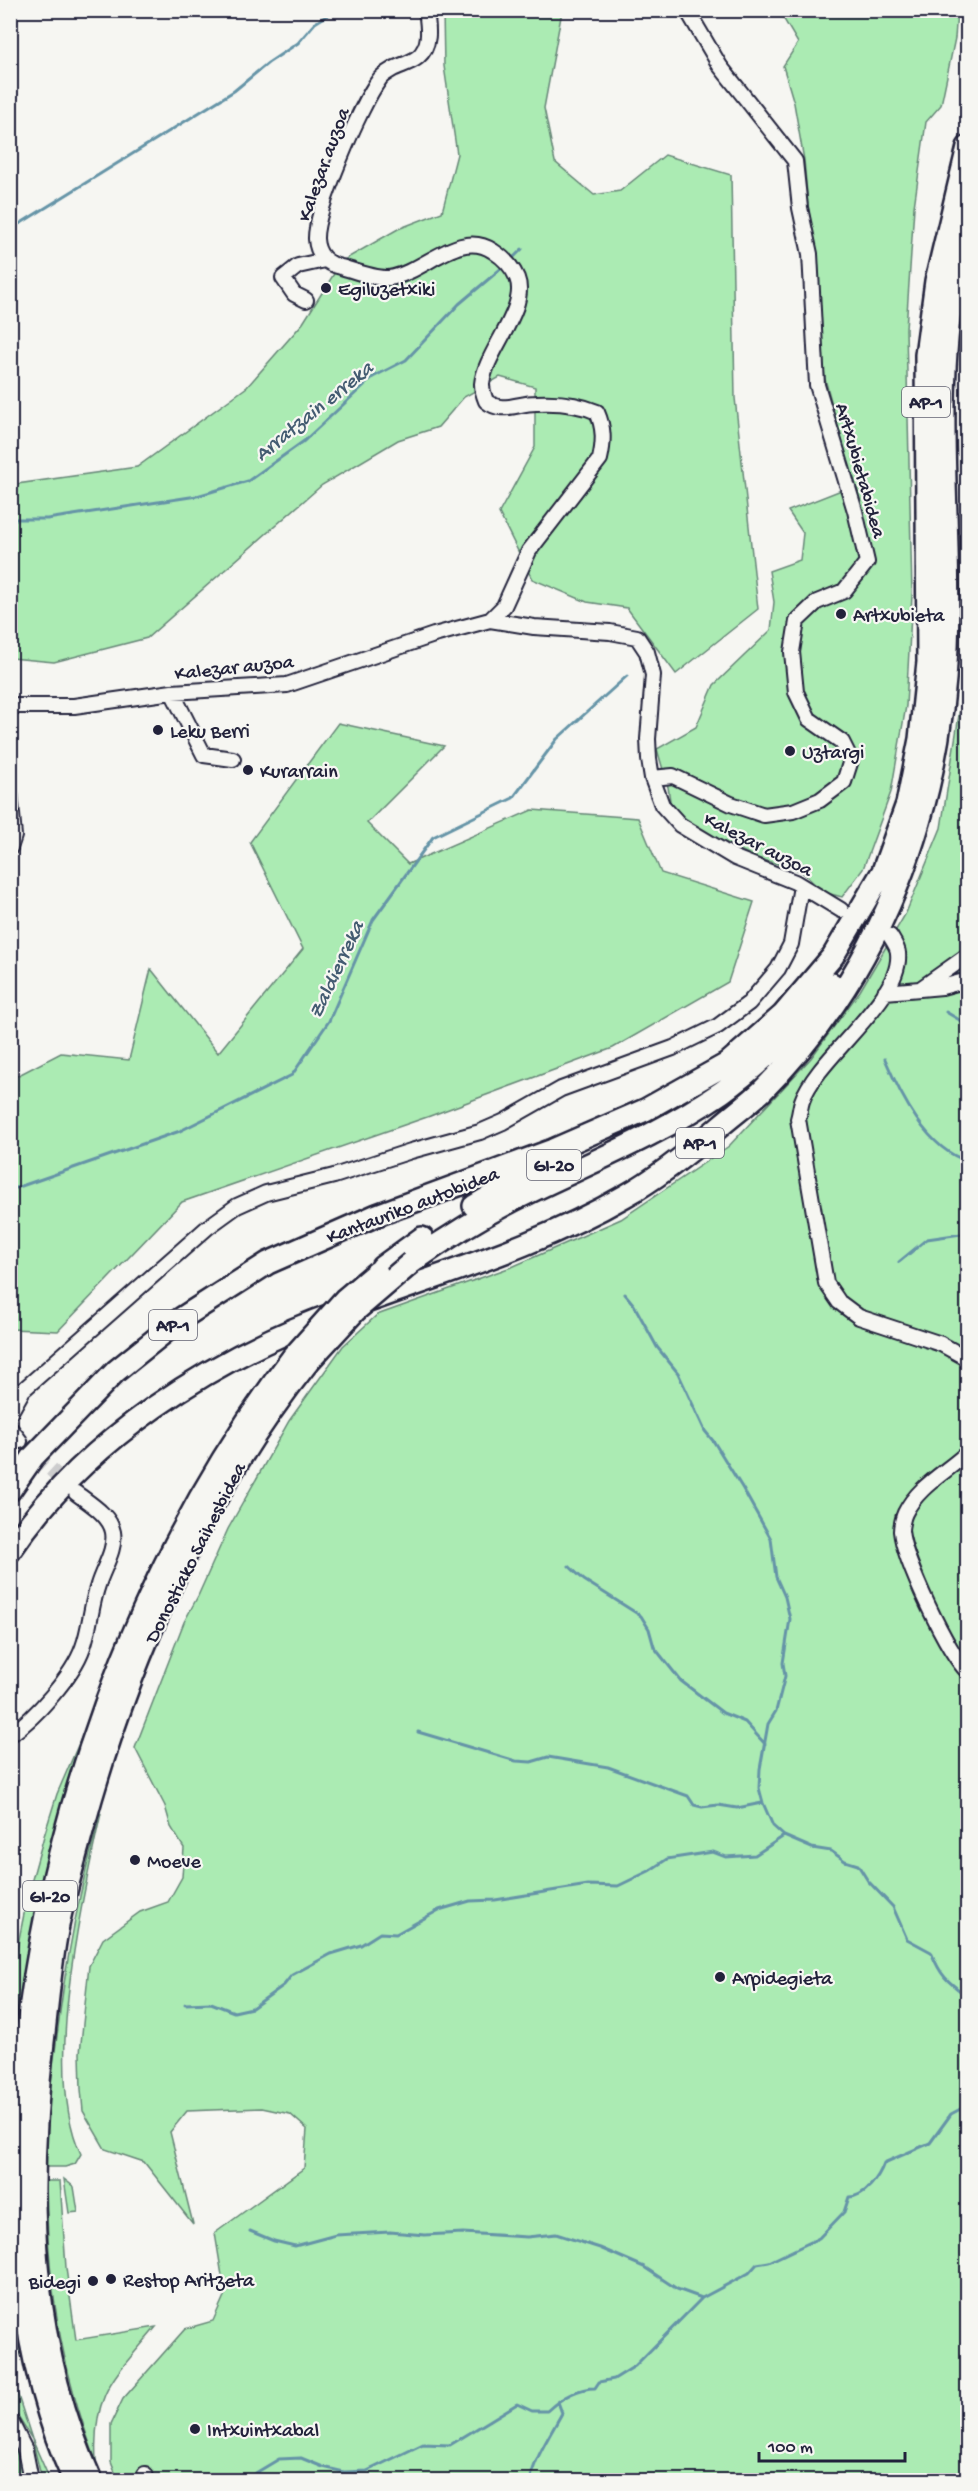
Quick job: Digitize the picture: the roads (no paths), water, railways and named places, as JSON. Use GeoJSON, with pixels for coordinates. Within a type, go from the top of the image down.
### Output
{"type":"FeatureCollection","features":[{"type":"Feature","properties":{"kind":"highway","name":"Kantauriko autobidea"},"geometry":{"type":"LineString","coordinates":[[10,1490],[33,1458],[116,1371],[182,1317],[268,1263],[377,1215],[553,1150],[645,1110],[727,1064],[783,1015],[833,956],[883,871],[907,804],[920,739],[928,662],[926,355],[936,281],[968,147]]}},
{"type":"Feature","properties":{"kind":"highway"},"geometry":{"type":"LineString","coordinates":[[900,881],[916,835],[932,775],[944,690],[947,647],[947,568],[943,410],[954,284],[968,231]]}},
{"type":"Feature","properties":{"kind":"highway","name":"Donostiako Saihesbidea"},"geometry":{"type":"LineString","coordinates":[[91,2481],[63,2409],[49,2354],[40,2304],[34,2248],[34,2134],[56,1935],[79,1843],[106,1750],[130,1682],[168,1595],[206,1520],[249,1446],[283,1394],[301,1360],[411,1263],[446,1238],[534,1190],[618,1151],[692,1111],[749,1071],[785,1039],[819,1001],[848,962],[900,881]]}},
{"type":"Feature","properties":{"kind":"highway","name":"AP-1"},"geometry":{"type":"LineString","coordinates":[[10,1551],[67,1481],[139,1418],[216,1367],[297,1327],[460,1269],[562,1229],[627,1195],[688,1153],[760,1092],[828,1012],[858,969],[900,881]]}},
{"type":"Feature","properties":{"kind":"highway","name":"Donostiako Saihesbidea"},"geometry":{"type":"LineString","coordinates":[[74,2481],[49,2413],[35,2361],[25,2308],[18,2251],[17,2138],[32,1983],[62,1845],[111,1690],[150,1598],[189,1519],[245,1424],[301,1360],[345,1299],[410,1245],[510,1185],[647,1119],[727,1064]]}},
{"type":"Feature","properties":{"kind":"street","name":"Kalezar auzoa"},"geometry":{"type":"LineString","coordinates":[[325,260],[320,255],[316,241],[318,224],[343,153],[361,112],[380,78],[418,57],[429,38],[426,10]]}},
{"type":"Feature","properties":{"kind":"street","name":"Artxubietabidea"},"geometry":{"type":"LineString","coordinates":[[652,778],[673,776],[731,804],[764,815],[793,810],[820,800],[844,782],[851,760],[842,742],[809,719],[796,692],[792,652],[797,621],[817,602],[844,591],[867,562],[855,511],[817,385],[810,254],[800,208],[795,161],[720,66],[687,10]]}},
{"type":"Feature","properties":{"kind":"street"},"geometry":{"type":"LineString","coordinates":[[306,300],[294,294],[283,278],[298,266],[325,260],[331,265],[386,278],[405,274],[459,246],[476,243],[508,263],[518,280],[518,301],[490,358],[482,384],[486,401],[494,408],[510,408],[534,402],[586,407],[597,412],[603,425],[604,442],[600,459],[528,551],[504,606],[490,620]]}},
{"type":"Feature","properties":{"kind":"street","name":"Kalezar auzoa"},"geometry":{"type":"LineString","coordinates":[[10,706],[74,706],[172,692],[287,685],[434,635],[490,620],[534,627],[610,632],[637,637],[647,652],[653,675],[648,739],[652,778],[662,806],[680,825],[735,858],[801,886],[841,910]]}},
{"type":"Feature","properties":{"kind":"street"},"geometry":{"type":"LineString","coordinates":[[172,692],[204,755],[233,759]]}},
{"type":"Feature","properties":{"kind":"street"},"geometry":{"type":"LineString","coordinates":[[10,792],[14,836],[10,848]]}},
{"type":"Feature","properties":{"kind":"street"},"geometry":{"type":"LineString","coordinates":[[10,1413],[24,1390],[208,1227],[237,1206],[266,1193],[334,1176],[480,1132],[503,1122],[561,1089],[673,1048],[718,1026],[749,1003],[778,969],[791,944],[801,886]]}},
{"type":"Feature","properties":{"kind":"street"},"geometry":{"type":"LineString","coordinates":[[890,936],[898,952],[896,971],[885,992],[814,1081],[802,1100],[798,1119],[826,1283],[839,1302],[859,1317],[941,1344],[968,1359]]}},
{"type":"Feature","properties":{"kind":"street"},"geometry":{"type":"LineString","coordinates":[[920,989],[968,955]]}},
{"type":"Feature","properties":{"kind":"street"},"geometry":{"type":"LineString","coordinates":[[885,992],[942,987],[968,980]]}},
{"type":"Feature","properties":{"kind":"street"},"geometry":{"type":"LineString","coordinates":[[10,1428],[20,1441]]}},
{"type":"Feature","properties":{"kind":"street"},"geometry":{"type":"LineString","coordinates":[[968,1452],[941,1472],[917,1495],[904,1514],[901,1530],[928,1605],[952,1652],[968,1672]]}},
{"type":"Feature","properties":{"kind":"street"},"geometry":{"type":"LineString","coordinates":[[10,1735],[40,1712],[73,1666],[83,1647],[91,1605],[110,1555],[113,1534],[109,1522],[76,1493]]}},
{"type":"Feature","properties":{"kind":"street"},"geometry":{"type":"LineString","coordinates":[[10,2420],[25,2450],[31,2481]]}},
{"type":"Feature","properties":{"kind":"waterway","name":"Arratzain erreka"},"geometry":{"type":"LineString","coordinates":[[10,227],[21,223],[234,91],[268,63],[298,43],[315,23],[336,10]]}},
{"type":"Feature","properties":{"kind":"waterway","name":"Arratzain erreka"},"geometry":{"type":"LineString","coordinates":[[511,260],[522,249]]}},
{"type":"Feature","properties":{"kind":"waterway","name":"Arratzain erreka"},"geometry":{"type":"LineString","coordinates":[[10,519],[47,519],[197,496],[248,481],[304,441],[373,377],[406,360],[459,304],[503,267]]}},
{"type":"Feature","properties":{"kind":"waterway","name":"Zaldierreka"},"geometry":{"type":"LineString","coordinates":[[10,1190],[180,1131],[292,1075],[329,1021],[373,920],[433,837],[513,798],[557,739],[627,676]]}},
{"type":"Feature","properties":{"kind":"waterway"},"geometry":{"type":"LineString","coordinates":[[946,1012],[968,1025]]}},
{"type":"Feature","properties":{"kind":"waterway"},"geometry":{"type":"LineString","coordinates":[[885,1059],[907,1104],[928,1133],[953,1155],[968,1161]]}},
{"type":"Feature","properties":{"kind":"waterway"},"geometry":{"type":"LineString","coordinates":[[899,1262],[927,1239],[968,1233]]}},
{"type":"Feature","properties":{"kind":"waterway"},"geometry":{"type":"LineString","coordinates":[[625,1294],[634,1305],[657,1347],[678,1373],[705,1431],[743,1489],[771,1539],[776,1577],[785,1597],[790,1619],[783,1663],[785,1676],[776,1711],[768,1724],[760,1769],[759,1788],[773,1826],[784,1836],[812,1848],[831,1851],[845,1861],[858,1865],[868,1881],[893,1907],[907,1939],[931,1952],[945,1978],[968,1997]]}},
{"type":"Feature","properties":{"kind":"waterway"},"geometry":{"type":"LineString","coordinates":[[569,1566],[584,1580],[641,1616],[649,1629],[654,1647],[681,1681],[723,1713],[745,1722],[765,1744]]}},
{"type":"Feature","properties":{"kind":"waterway"},"geometry":{"type":"LineString","coordinates":[[418,1732],[516,1761],[531,1762],[548,1757],[608,1767],[688,1796],[694,1805],[702,1807],[718,1805],[737,1808],[762,1803]]}},
{"type":"Feature","properties":{"kind":"waterway"},"geometry":{"type":"LineString","coordinates":[[185,2004],[211,2003],[234,2012],[252,2008],[284,1985],[292,1975],[331,1954],[361,1945],[380,1933],[396,1934],[439,1910],[470,1901],[495,1900],[588,1885],[618,1886],[649,1871],[667,1859],[713,1852],[726,1857],[755,1855],[784,1836]]}},
{"type":"Feature","properties":{"kind":"waterway"},"geometry":{"type":"LineString","coordinates":[[232,2480],[249,2477],[279,2459],[301,2458],[344,2472],[367,2471],[423,2444],[450,2445],[517,2404],[532,2411],[547,2411],[569,2395],[588,2388],[595,2388],[599,2382],[614,2379],[635,2366],[702,2298],[749,2273],[757,2264],[769,2262],[819,2238],[844,2212],[849,2197],[861,2194],[871,2185],[884,2163],[930,2143],[951,2114],[968,2105]]}},
{"type":"Feature","properties":{"kind":"waterway"},"geometry":{"type":"LineString","coordinates":[[250,2231],[274,2241],[295,2246],[336,2235],[390,2232],[527,2237],[556,2234],[600,2248],[644,2267],[677,2289],[702,2298]]}},
{"type":"Feature","properties":{"kind":"waterway"},"geometry":{"type":"LineString","coordinates":[[531,2480],[538,2456],[562,2413],[558,2402]]}},
{"type":"Feature","properties":{"kind":"waterway"},"geometry":{"type":"LineString","coordinates":[[160,2479],[213,2477],[222,2480]]}},
{"type":"Feature","properties":{"kind":"tunnel"},"geometry":{"type":"LineString","coordinates":[[20,1441],[72,1489]]}},
{"type":"Feature","properties":{"kind":"place","name":"Egiluzetxiki"},"geometry":{"type":"Point","coordinates":[326,288]}},
{"type":"Feature","properties":{"kind":"place","name":"Artxubieta"},"geometry":{"type":"Point","coordinates":[841,614]}},
{"type":"Feature","properties":{"kind":"place","name":"Leku Berri"},"geometry":{"type":"Point","coordinates":[158,730]}},
{"type":"Feature","properties":{"kind":"place","name":"Uztargi"},"geometry":{"type":"Point","coordinates":[790,751]}},
{"type":"Feature","properties":{"kind":"place","name":"Kurarrain"},"geometry":{"type":"Point","coordinates":[248,770]}},
{"type":"Feature","properties":{"kind":"place","name":"Moeve"},"geometry":{"type":"Point","coordinates":[135,1860]}},
{"type":"Feature","properties":{"kind":"place","name":"Arpidegieta"},"geometry":{"type":"Point","coordinates":[720,1977]}},
{"type":"Feature","properties":{"kind":"place","name":"Restop Aritzeta"},"geometry":{"type":"Point","coordinates":[111,2279]}},
{"type":"Feature","properties":{"kind":"place","name":"Bidegi"},"geometry":{"type":"Point","coordinates":[93,2281]}},
{"type":"Feature","properties":{"kind":"place","name":"Intxuintxabal"},"geometry":{"type":"Point","coordinates":[195,2429]}}]}
